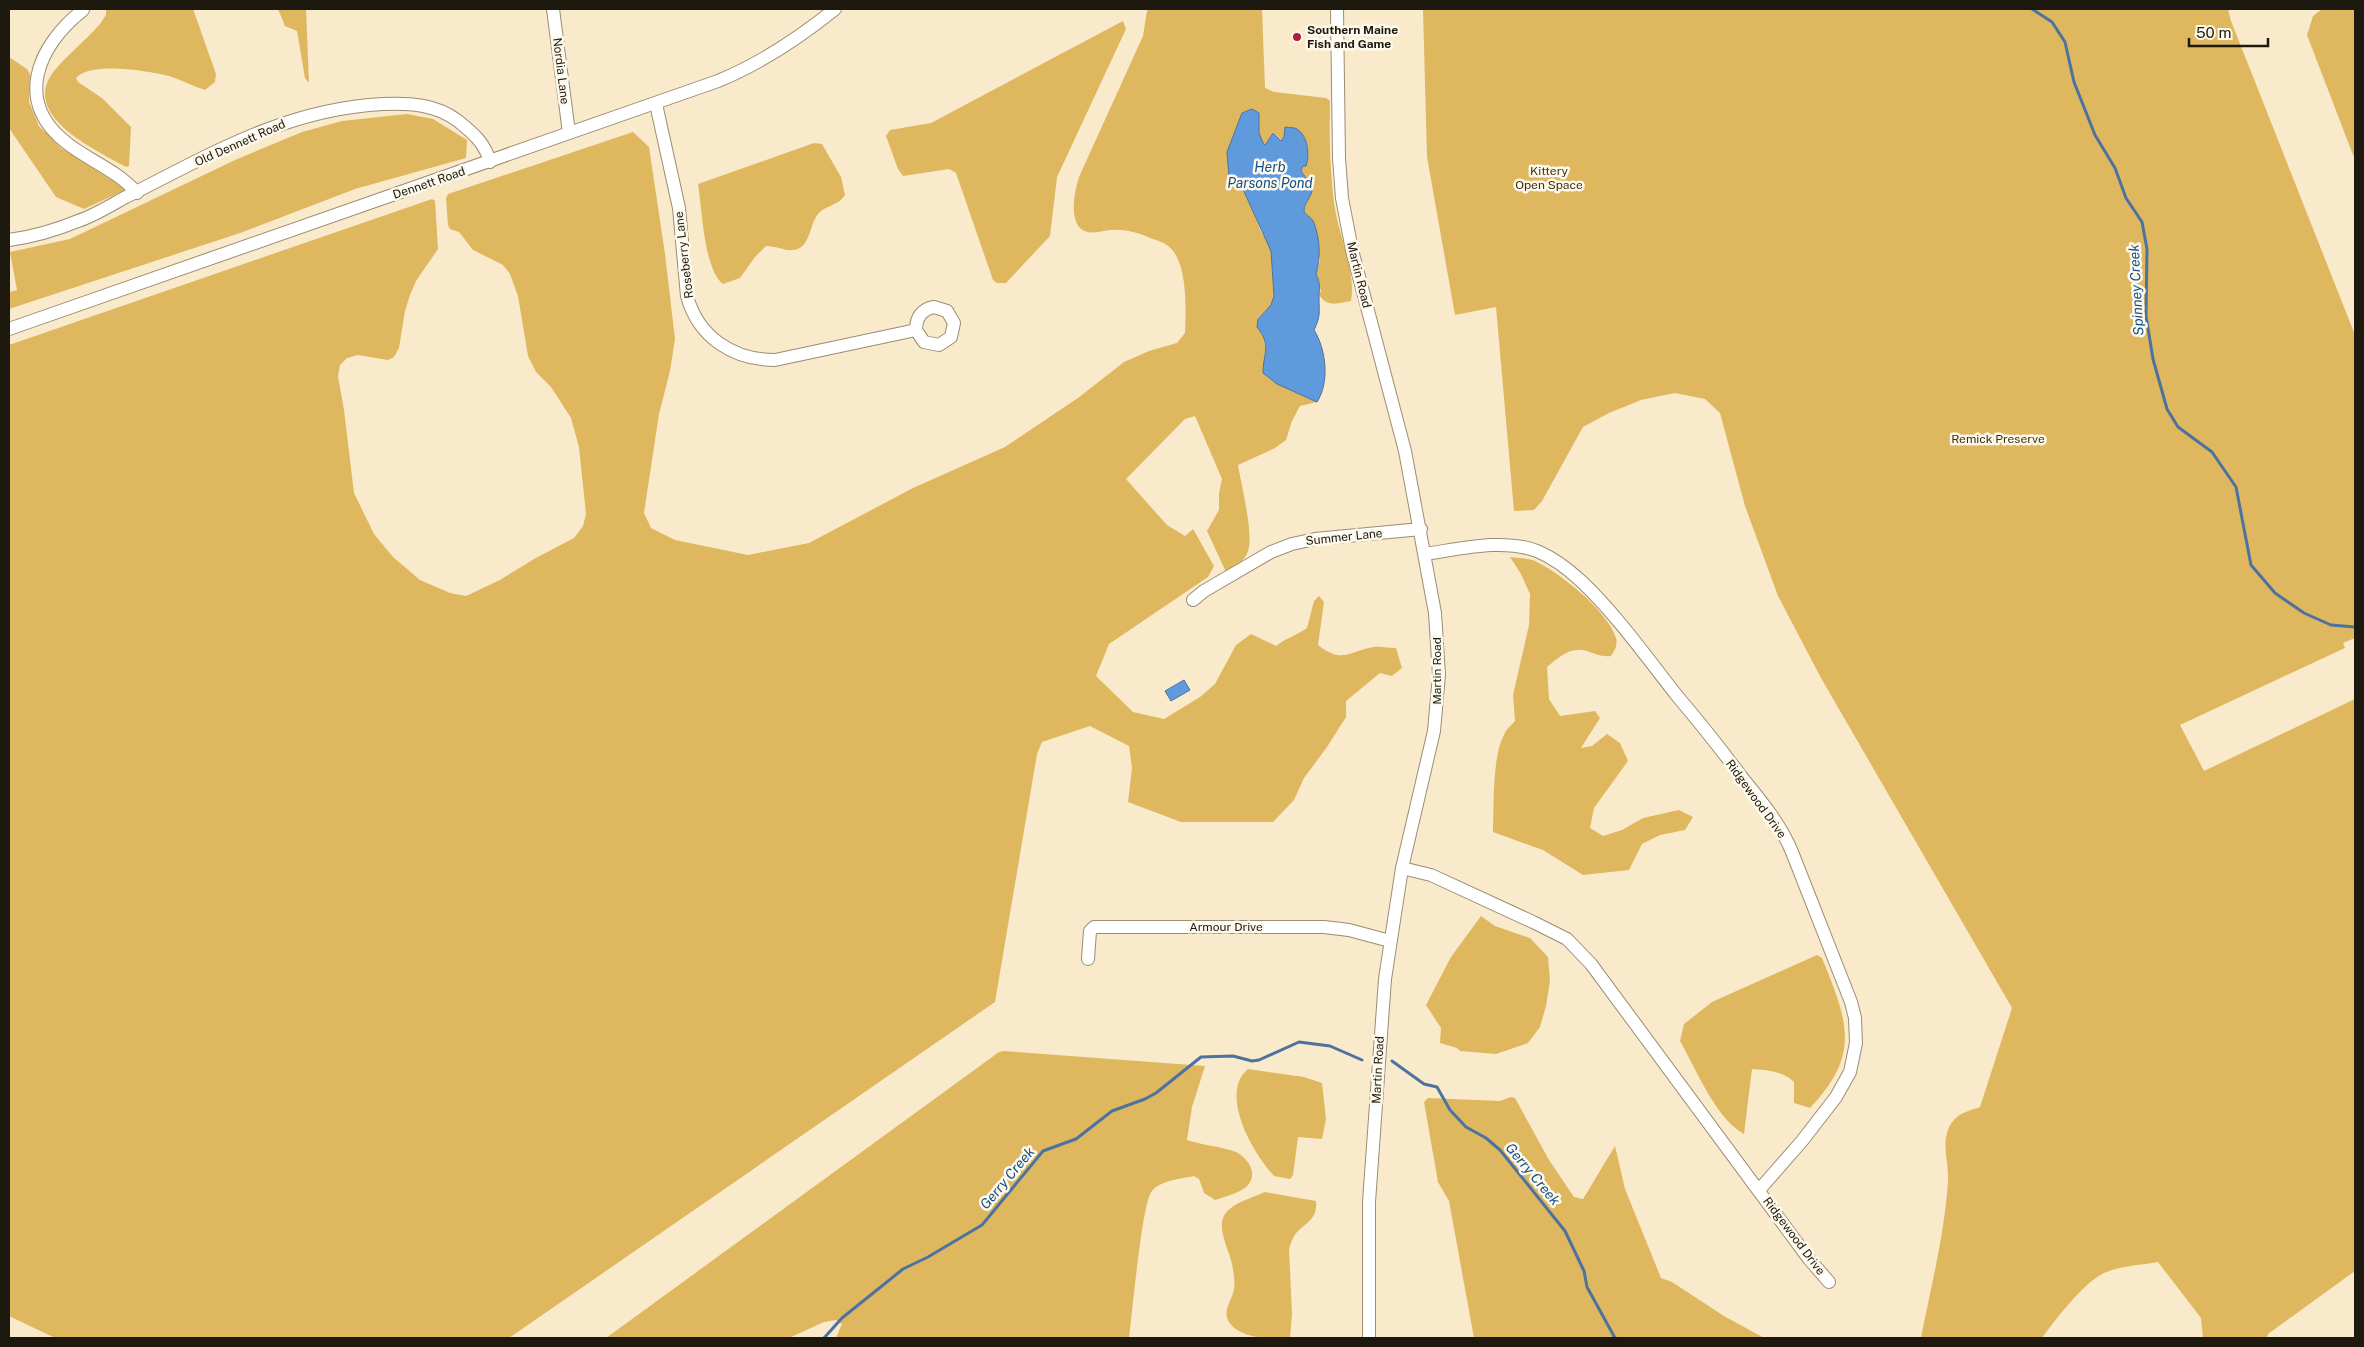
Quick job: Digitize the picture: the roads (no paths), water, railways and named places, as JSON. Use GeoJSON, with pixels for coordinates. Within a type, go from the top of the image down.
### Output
{"type":"FeatureCollection","features":[{"type":"Feature","properties":{"kind":"street","name":"Nordia Lane"},"geometry":{"type":"LineString","coordinates":[[553,9],[569,134]]}},
{"type":"Feature","properties":{"kind":"street","name":"Dennett Road"},"geometry":{"type":"LineString","coordinates":[[9,329],[656,104],[746,69],[791,43],[835,9]]}},
{"type":"Feature","properties":{"kind":"street","name":"Martin Road"},"geometry":{"type":"LineString","coordinates":[[1337,9],[1339,158],[1342,198],[1352,250],[1405,451],[1421,529],[1435,613],[1439,658],[1438,696],[1434,731],[1402,868],[1390,941],[1379,1045],[1368,1202],[1369,1338]]}},
{"type":"Feature","properties":{"kind":"street"},"geometry":{"type":"LineString","coordinates":[[83,10],[66,23],[44,56],[36,76],[36,104],[47,124],[56,135],[124,179],[137,193]]}},
{"type":"Feature","properties":{"kind":"street","name":"Old Dennett Road"},"geometry":{"type":"LineString","coordinates":[[9,240],[78,221],[265,130],[315,113],[364,105],[412,104],[449,115],[480,140],[486,149],[490,162]]}},
{"type":"Feature","properties":{"kind":"street","name":"Roseberry Lane"},"geometry":{"type":"LineString","coordinates":[[656,104],[679,208],[687,296],[690,307],[700,324],[716,342],[727,349],[754,358],[775,360],[916,330]]}},
{"type":"Feature","properties":{"kind":"street","name":"Summer Lane"},"geometry":{"type":"LineString","coordinates":[[1193,600],[1204,591],[1272,552],[1292,544],[1315,539],[1421,529]]}},
{"type":"Feature","properties":{"kind":"street","name":"Ridgewood Drive"},"geometry":{"type":"LineString","coordinates":[[1425,554],[1480,546],[1514,546],[1536,551],[1554,559],[1572,572],[1599,600],[1658,671],[1782,830],[1851,1002],[1857,1034],[1850,1072],[1836,1097],[1802,1141],[1759,1190]]}},
{"type":"Feature","properties":{"kind":"street","name":"Ridgewood Drive"},"geometry":{"type":"LineString","coordinates":[[1402,868],[1431,875],[1534,922],[1566,939],[1591,964],[1808,1259],[1829,1282]]}},
{"type":"Feature","properties":{"kind":"street","name":"Armour Drive"},"geometry":{"type":"LineString","coordinates":[[1088,959],[1090,931],[1094,926],[1324,927],[1350,930],[1390,941]]}},
{"type":"Feature","properties":{"kind":"water","name":"Herb Parsons Pond"},"geometry":{"type":"Polygon","coordinates":[[[1252,109],[1259,113],[1259,133],[1264,145],[1273,133],[1281,141],[1284,137],[1285,127],[1296,128],[1301,132],[1306,141],[1308,151],[1307,162],[1306,166],[1303,166],[1301,170],[1311,183],[1312,191],[1304,211],[1313,221],[1319,242],[1319,261],[1316,274],[1319,281],[1319,314],[1314,330],[1321,346],[1325,366],[1324,385],[1317,402],[1277,384],[1263,373],[1266,350],[1264,339],[1257,327],[1258,319],[1271,305],[1274,296],[1271,251],[1241,185],[1235,178],[1229,177],[1227,152],[1242,113],[1252,109]]]}},
{"type":"Feature","properties":{"kind":"water"},"geometry":{"type":"Polygon","coordinates":[[[1184,680],[1190,690],[1171,701],[1165,691],[1184,680]]]}},
{"type":"Feature","properties":{"kind":"waterway","name":"Spinney Creek"},"geometry":{"type":"LineString","coordinates":[[2032,9],[2052,22],[2065,42],[2074,82],[2095,135],[2115,168],[2126,198],[2142,222],[2147,249],[2146,316],[2153,359],[2167,409],[2178,427],[2212,452],[2236,487],[2251,565],[2275,593],[2304,613],[2331,625],[2355,627]]}},
{"type":"Feature","properties":{"kind":"waterway","name":"Gerry Creek"},"geometry":{"type":"LineString","coordinates":[[824,1338],[842,1318],[903,1269],[928,1257],[982,1225],[1043,1151],[1076,1139],[1112,1111],[1156,1093],[1201,1057],[1233,1056],[1252,1061],[1259,1060],[1299,1042],[1330,1046],[1362,1060]]}},
{"type":"Feature","properties":{"kind":"waterway","name":"Gerry Creek"},"geometry":{"type":"LineString","coordinates":[[1392,1061],[1424,1084],[1437,1087],[1450,1110],[1466,1127],[1486,1138],[1500,1150],[1565,1231],[1584,1271],[1587,1287],[1615,1338]]}},
{"type":"Feature","properties":{"kind":"place","name":"Southern Maine Fish and Game"},"geometry":{"type":"Point","coordinates":[1297,37]}},
{"type":"Feature","properties":{"kind":"park label","name":"Kittery Open Space"},"geometry":{"type":"Point","coordinates":[1549,178]}},
{"type":"Feature","properties":{"kind":"park label","name":"Remick Preserve"},"geometry":{"type":"Point","coordinates":[1998,439]}}]}
